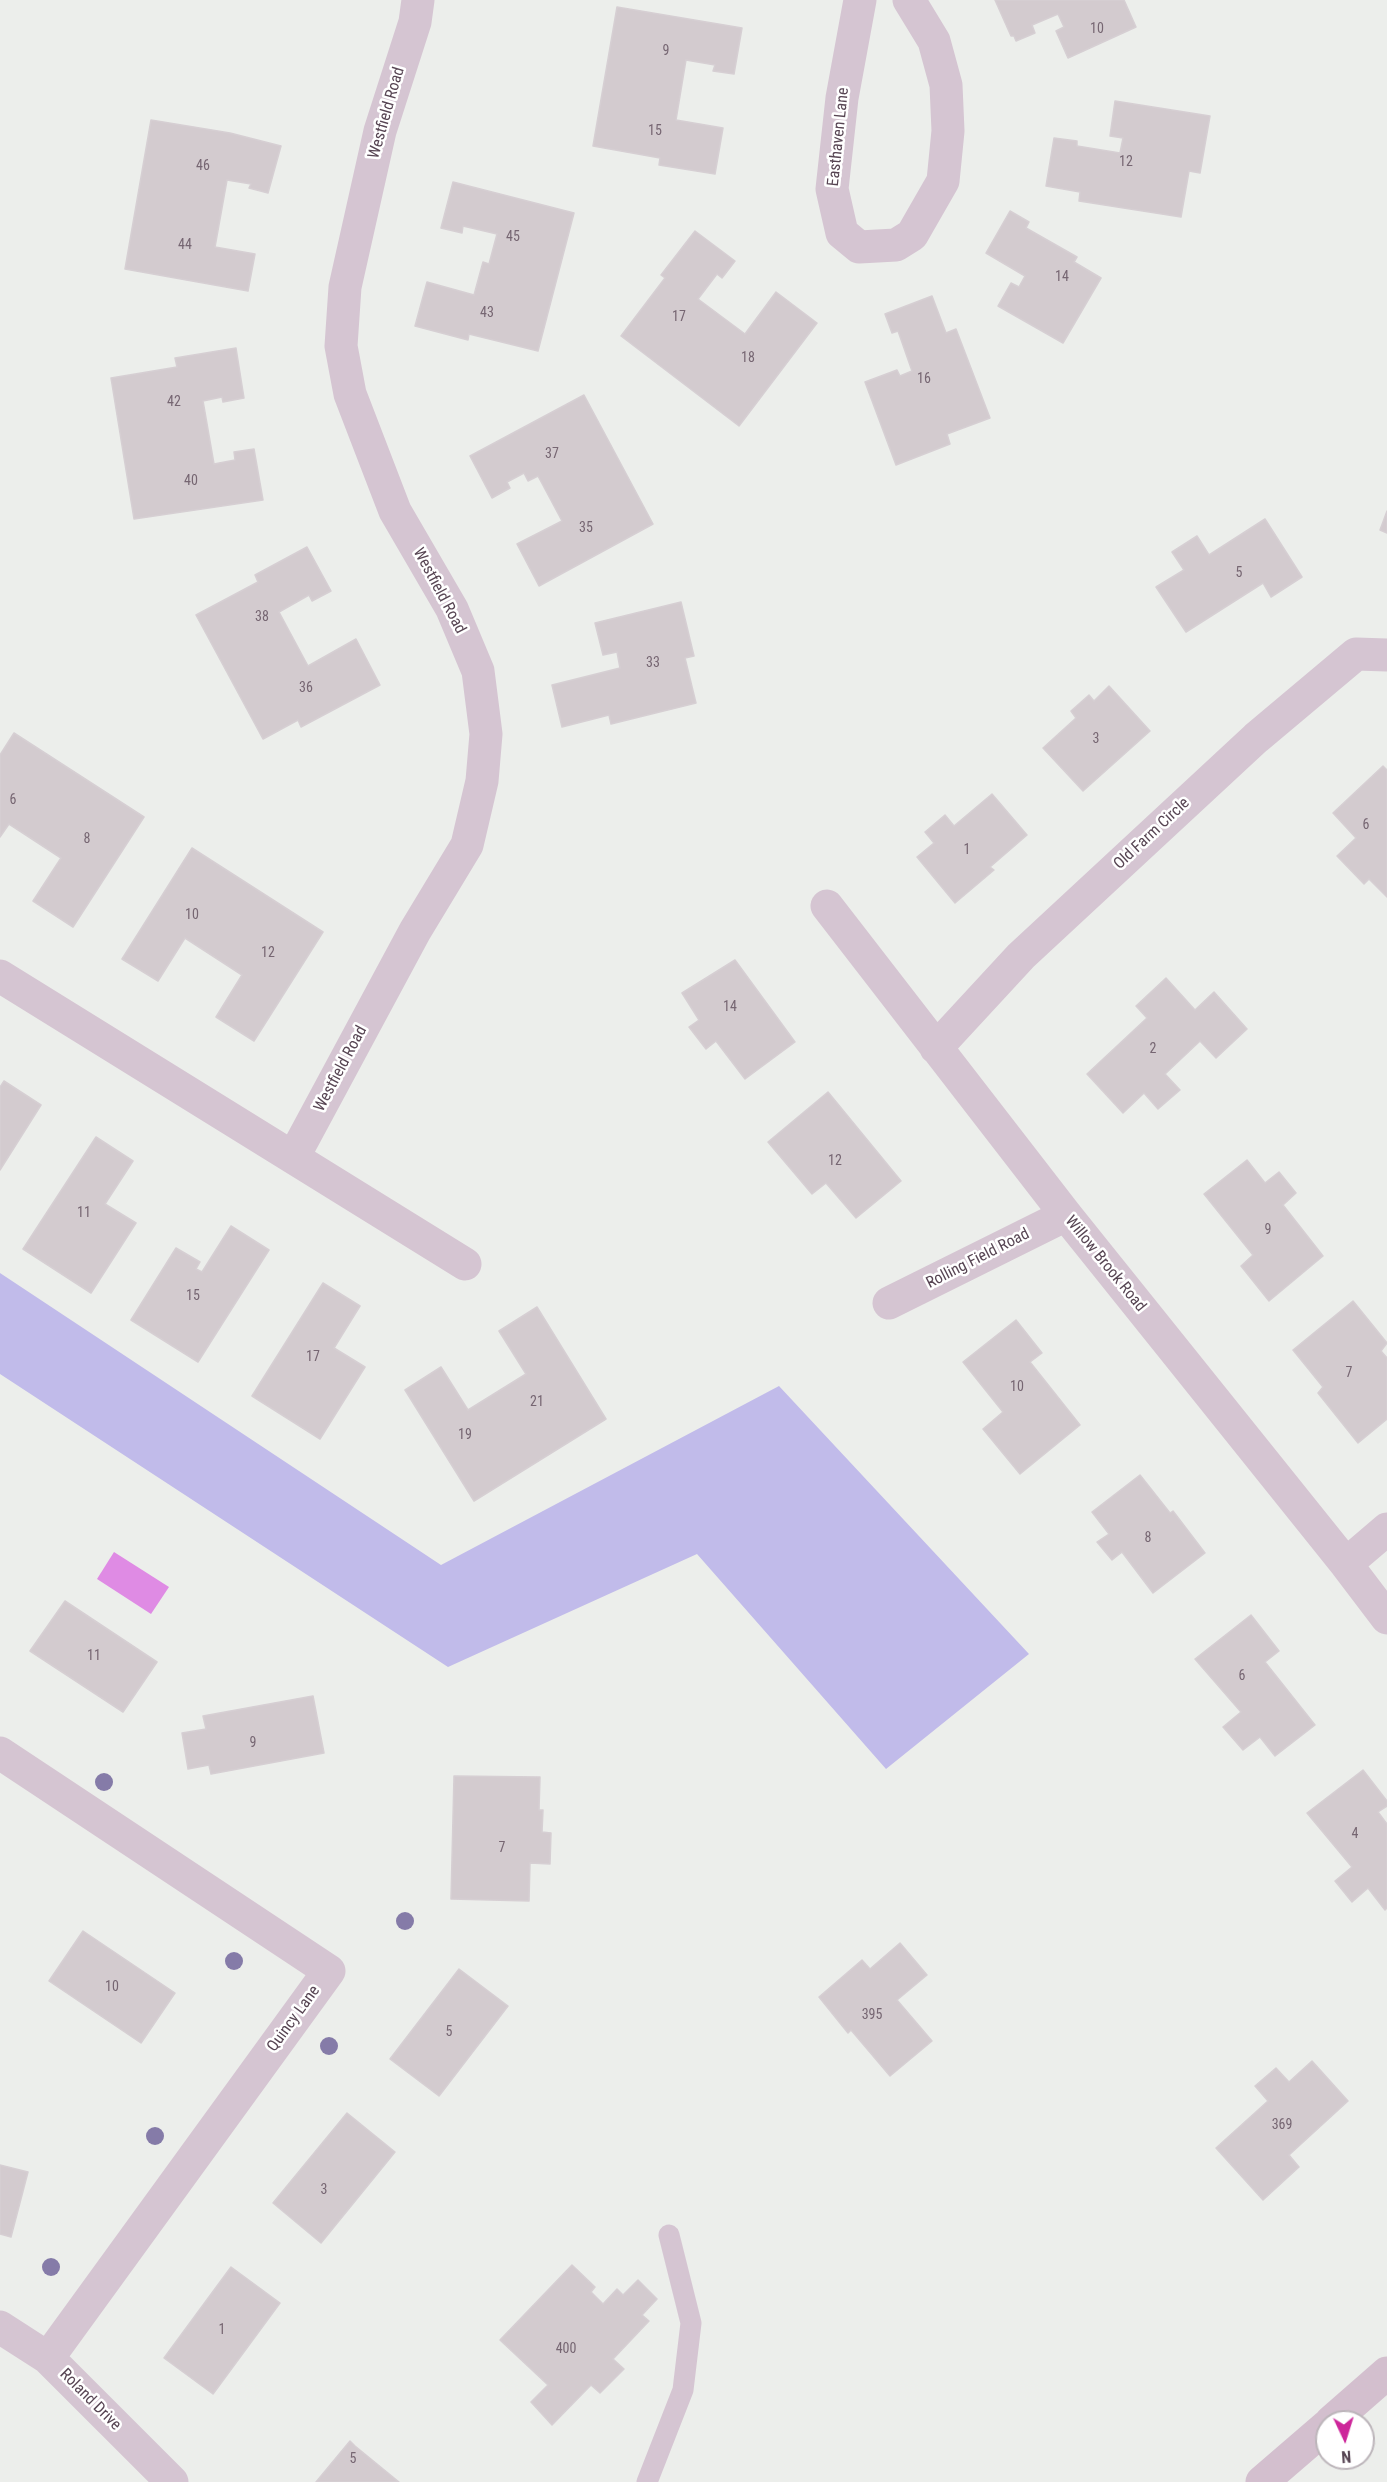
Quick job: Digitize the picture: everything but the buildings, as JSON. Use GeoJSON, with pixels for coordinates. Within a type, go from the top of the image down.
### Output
{"type":"FeatureCollection","features":[{"type":"Feature","properties":{"kind":"street","name":"Westfield Road"},"geometry":{"type":"LineString","coordinates":[[294,1156],[415,931],[467,845],[482,781],[486,734],[478,671],[452,609],[395,510],[350,394],[341,346],[345,287],[380,131],[415,21],[418,0]]}},
{"type":"Feature","properties":{"kind":"street","name":"Easthaven Lane"},"geometry":{"type":"LineString","coordinates":[[860,0],[842,98],[832,189],[842,233],[859,247],[896,245],[912,235],[944,181],[948,131],[946,84],[934,41],[909,0]]}},
{"type":"Feature","properties":{"kind":"street","name":"Old Farm Circle"},"geometry":{"type":"LineString","coordinates":[[936,1048],[1021,956],[1256,738],[1356,654],[1387,655]]}},
{"type":"Feature","properties":{"kind":"street","name":"Willow Brook Road"},"geometry":{"type":"LineString","coordinates":[[827,906],[1066,1215],[1346,1563],[1387,1618]]}},
{"type":"Feature","properties":{"kind":"street"},"geometry":{"type":"LineString","coordinates":[[0,976],[465,1263]]}},
{"type":"Feature","properties":{"kind":"street","name":"Rolling Field Road"},"geometry":{"type":"LineString","coordinates":[[889,1303],[1066,1215]]}},
{"type":"Feature","properties":{"kind":"street"},"geometry":{"type":"LineString","coordinates":[[1346,1563],[1387,1529]]}},
{"type":"Feature","properties":{"kind":"street","name":"Quincy Lane"},"geometry":{"type":"LineString","coordinates":[[0,1753],[329,1971],[48,2358]]}},
{"type":"Feature","properties":{"kind":"street","name":"Roland Drive"},"geometry":{"type":"LineString","coordinates":[[0,2327],[48,2358],[172,2482]]}},
{"type":"Feature","properties":{"kind":"street"},"geometry":{"type":"LineString","coordinates":[[1345,2410],[1387,2373]]}},
{"type":"Feature","properties":{"kind":"street"},"geometry":{"type":"LineString","coordinates":[[1262,2482],[1315,2436]]}},
{"type":"Feature","properties":{"kind":"lane"},"geometry":{"type":"LineString","coordinates":[[647,2482],[683,2390],[691,2323],[669,2235]]}},
{"type":"Feature","properties":{"kind":"shaded area"},"geometry":{"type":"Polygon","coordinates":[[[0,1273],[441,1565],[779,1386],[1029,1654],[886,1769],[697,1554],[448,1667],[0,1374],[0,1273]]]}},
{"type":"Feature","properties":{"kind":"shaded area"},"geometry":{"type":"Polygon","coordinates":[[[114,1552],[169,1587],[151,1614],[97,1579],[114,1552]]]}}]}
